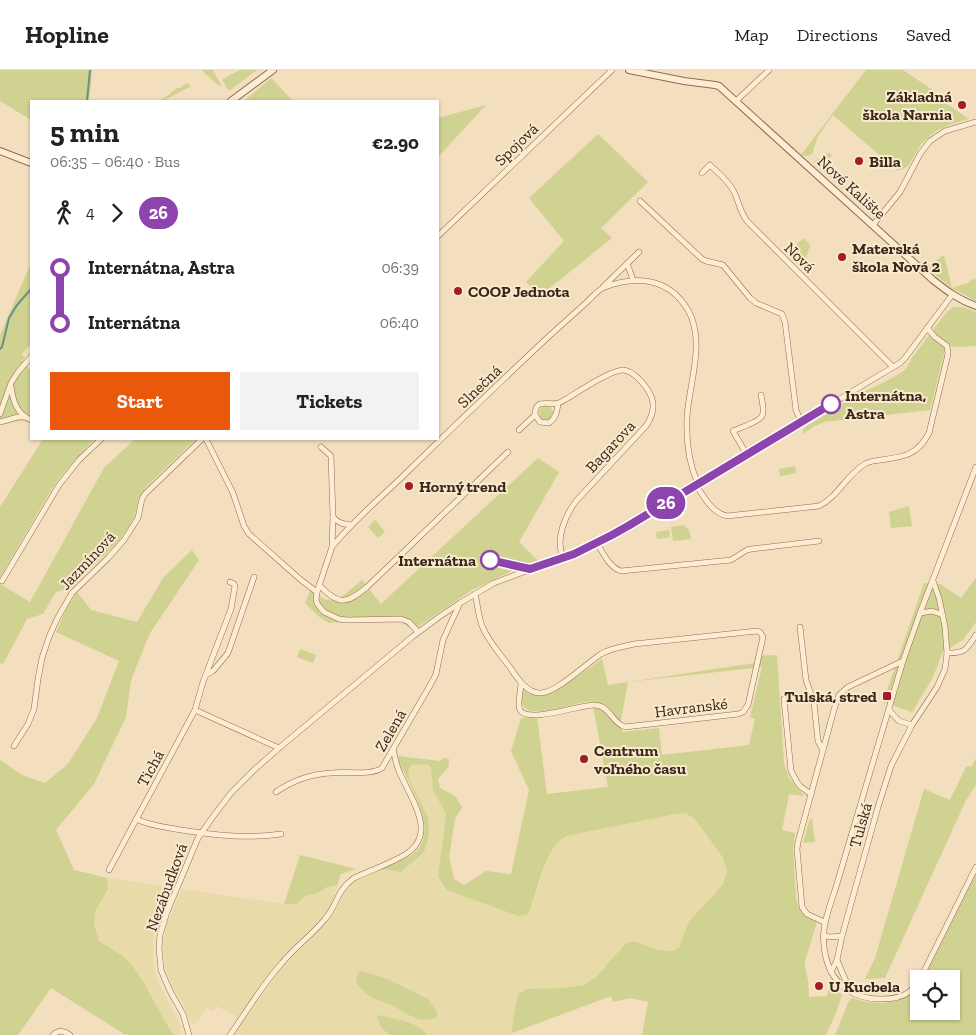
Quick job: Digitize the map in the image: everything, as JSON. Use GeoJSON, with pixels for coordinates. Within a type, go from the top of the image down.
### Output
{"type":"FeatureCollection","features":[{"type":"Feature","properties":{"kind":"street"},"geometry":{"type":"LineString","coordinates":[[232,100],[273,70]]}},
{"type":"Feature","properties":{"kind":"street","name":"Spojová"},"geometry":{"type":"LineString","coordinates":[[439,235],[612,70]]}},
{"type":"Feature","properties":{"kind":"street"},"geometry":{"type":"LineString","coordinates":[[629,70],[660,76],[667,70]]}},
{"type":"Feature","properties":{"kind":"street"},"geometry":{"type":"LineString","coordinates":[[736,101],[769,70]]}},
{"type":"Feature","properties":{"kind":"street","name":"Nové Kalište"},"geometry":{"type":"LineString","coordinates":[[660,76],[719,86],[933,280],[952,295],[976,306]]}},
{"type":"Feature","properties":{"kind":"street"},"geometry":{"type":"LineString","coordinates":[[873,224],[900,192],[920,154],[932,139],[945,131],[976,122]]}},
{"type":"Feature","properties":{"kind":"street"},"geometry":{"type":"LineString","coordinates":[[0,150],[30,162]]}},
{"type":"Feature","properties":{"kind":"street","name":"Nová"},"geometry":{"type":"LineString","coordinates":[[702,173],[710,165],[724,179],[734,192],[742,214],[747,221],[893,368]]}},
{"type":"Feature","properties":{"kind":"street"},"geometry":{"type":"LineString","coordinates":[[640,201],[702,259],[723,265],[756,304],[782,314],[796,410],[800,422]]}},
{"type":"Feature","properties":{"kind":"street","name":"Slnečná"},"geometry":{"type":"LineString","coordinates":[[332,547],[351,525],[638,252]]}},
{"type":"Feature","properties":{"kind":"street"},"geometry":{"type":"LineString","coordinates":[[627,264],[633,280]]}},
{"type":"Feature","properties":{"kind":"street","name":"Slnečná"},"geometry":{"type":"LineString","coordinates":[[603,287],[633,280],[646,280],[657,283],[674,293],[687,308],[694,322],[697,342],[687,417],[687,438],[697,484]]}},
{"type":"Feature","properties":{"kind":"street"},"geometry":{"type":"LineString","coordinates":[[201,833],[231,794],[255,769],[418,632],[460,603],[494,584],[564,558],[612,535],[893,368],[905,358],[952,295]]}},
{"type":"Feature","properties":{"kind":"street"},"geometry":{"type":"LineString","coordinates":[[697,484],[715,511],[727,516],[819,506],[827,501],[866,463],[902,457],[914,452],[929,433],[948,354],[947,346],[927,328]]}},
{"type":"Feature","properties":{"kind":"street"},"geometry":{"type":"LineString","coordinates":[[0,414],[11,383],[30,358]]}},
{"type":"Feature","properties":{"kind":"street","name":"Bagarova"},"geometry":{"type":"LineString","coordinates":[[519,430],[535,415],[537,407],[541,404],[558,404],[617,371],[624,370],[636,376],[650,393],[653,406],[651,417],[646,426],[573,504],[561,536],[560,547],[564,558]]}},
{"type":"Feature","properties":{"kind":"street"},"geometry":{"type":"LineString","coordinates":[[11,383],[12,396],[16,407],[30,420]]}},
{"type":"Feature","properties":{"kind":"street"},"geometry":{"type":"LineString","coordinates":[[747,455],[733,431],[758,420],[762,416],[761,395]]}},
{"type":"Feature","properties":{"kind":"street","name":"Bagarova"},"geometry":{"type":"LineString","coordinates":[[535,415],[540,422],[549,423],[555,417],[558,404]]}},
{"type":"Feature","properties":{"kind":"street"},"geometry":{"type":"LineString","coordinates":[[0,422],[25,417]]}},
{"type":"Feature","properties":{"kind":"street"},"geometry":{"type":"LineString","coordinates":[[2,581],[59,485],[79,460],[100,440]]}},
{"type":"Feature","properties":{"kind":"street","name":"Jazmínová"},"geometry":{"type":"LineString","coordinates":[[14,746],[32,716],[45,648],[53,627],[68,599],[76,588],[124,540],[138,518],[142,499],[146,494],[201,440]]}},
{"type":"Feature","properties":{"kind":"street"},"geometry":{"type":"LineString","coordinates":[[206,440],[233,493],[244,526],[249,534],[317,592],[316,600],[324,612],[335,618],[347,620],[401,619],[409,622],[418,632]]}},
{"type":"Feature","properties":{"kind":"street","name":"Slnečná"},"geometry":{"type":"LineString","coordinates":[[317,592],[332,547],[333,517],[331,456],[321,447]]}},
{"type":"Feature","properties":{"kind":"street"},"geometry":{"type":"LineString","coordinates":[[319,585],[331,597],[348,600],[354,597],[367,587],[508,452]]}},
{"type":"Feature","properties":{"kind":"street","name":"Tulská"},"geometry":{"type":"LineString","coordinates":[[830,972],[826,960],[823,935],[824,922],[903,662],[976,466]]}},
{"type":"Feature","properties":{"kind":"street"},"geometry":{"type":"LineString","coordinates":[[333,517],[337,522],[351,525]]}},
{"type":"Feature","properties":{"kind":"street"},"geometry":{"type":"LineString","coordinates":[[597,543],[612,566],[616,570],[621,571],[731,560],[750,549],[819,542]]}},
{"type":"Feature","properties":{"kind":"street","name":"Tichá"},"geometry":{"type":"LineString","coordinates":[[206,675],[213,671],[228,653],[254,577]]}},
{"type":"Feature","properties":{"kind":"street","name":"Tulská"},"geometry":{"type":"LineString","coordinates":[[830,972],[837,960],[878,807],[895,758],[912,725],[937,687],[946,663],[945,627],[933,580]]}},
{"type":"Feature","properties":{"kind":"street","name":"Tichá"},"geometry":{"type":"LineString","coordinates":[[109,870],[195,710],[231,609],[235,586],[230,582]]}},
{"type":"Feature","properties":{"kind":"street"},"geometry":{"type":"LineString","coordinates":[[475,594],[483,628],[522,683]]}},
{"type":"Feature","properties":{"kind":"street","name":"Zelená"},"geometry":{"type":"LineString","coordinates":[[276,792],[300,780],[322,774],[376,771],[384,765],[436,674],[443,640],[460,603]]}},
{"type":"Feature","properties":{"kind":"street"},"geometry":{"type":"LineString","coordinates":[[920,613],[932,611],[943,615]]}},
{"type":"Feature","properties":{"kind":"street"},"geometry":{"type":"LineString","coordinates":[[800,627],[806,680],[814,703],[818,741],[822,750]]}},
{"type":"Feature","properties":{"kind":"street","name":"Havranské"},"geometry":{"type":"LineString","coordinates":[[755,632],[760,632],[763,637],[748,704],[743,712],[738,714],[625,727],[618,724],[605,708],[593,704],[555,712],[524,713],[520,711],[519,706],[522,683],[536,692],[549,691],[602,654],[634,644],[755,632]]}},
{"type":"Feature","properties":{"kind":"street"},"geometry":{"type":"LineString","coordinates":[[947,653],[963,652],[976,635]]}},
{"type":"Feature","properties":{"kind":"street"},"geometry":{"type":"LineString","coordinates":[[824,922],[807,914],[802,908],[797,845],[835,706],[843,690],[903,662]]}},
{"type":"Feature","properties":{"kind":"street"},"geometry":{"type":"LineString","coordinates":[[784,699],[791,771],[801,787],[811,794]]}},
{"type":"Feature","properties":{"kind":"street"},"geometry":{"type":"LineString","coordinates":[[195,710],[279,748]]}},
{"type":"Feature","properties":{"kind":"street"},"geometry":{"type":"LineString","coordinates":[[889,710],[899,720],[912,725]]}},
{"type":"Feature","properties":{"kind":"street"},"geometry":{"type":"LineString","coordinates":[[230,1035],[272,974],[332,910],[339,893],[348,882],[406,854],[416,845],[421,832],[420,816],[399,772],[395,761],[394,749]]}},
{"type":"Feature","properties":{"kind":"street"},"geometry":{"type":"LineString","coordinates":[[136,819],[151,825],[201,833],[243,837],[281,834]]}},
{"type":"Feature","properties":{"kind":"street","name":"Nezábudková"},"geometry":{"type":"LineString","coordinates":[[189,1035],[182,1014],[161,970],[158,948],[163,922],[201,833]]}},
{"type":"Feature","properties":{"kind":"street"},"geometry":{"type":"LineString","coordinates":[[924,970],[976,867]]}},
{"type":"Feature","properties":{"kind":"street"},"geometry":{"type":"LineString","coordinates":[[823,935],[830,937],[842,936]]}},
{"type":"Feature","properties":{"kind":"street"},"geometry":{"type":"LineString","coordinates":[[837,960],[850,992]]}},
{"type":"Feature","properties":{"kind":"street"},"geometry":{"type":"LineString","coordinates":[[830,972],[838,983],[850,992],[872,999],[893,998],[910,991]]}},
{"type":"Feature","properties":{"kind":"street"},"geometry":{"type":"LineString","coordinates":[[53,1035],[59,1031],[70,1035]]}},
{"type":"Feature","properties":{"kind":"shaded area"},"geometry":{"type":"Polygon","coordinates":[[[427,764],[431,767],[433,790],[446,814],[438,878],[447,890],[528,913],[547,861],[555,845],[566,836],[685,813],[694,818],[723,859],[727,871],[723,884],[689,921],[679,947],[673,951],[659,950],[634,941],[627,942],[597,976],[584,985],[565,988],[512,1035],[233,1035],[281,969],[327,923],[346,891],[356,880],[382,869],[401,872],[424,852],[428,817],[410,781],[408,770],[412,765],[427,764]]]}},
{"type":"Feature","properties":{"kind":"shaded area"},"geometry":{"type":"Polygon","coordinates":[[[341,874],[332,903],[325,914],[272,969],[238,1018],[217,1006],[213,1012],[206,1008],[197,1022],[192,1024],[173,988],[165,966],[163,945],[166,926],[182,889],[284,904],[297,904],[305,896],[318,893],[327,887],[336,885],[341,874]]]}},
{"type":"Feature","properties":{"kind":"shaded area"},"geometry":{"type":"Polygon","coordinates":[[[107,878],[170,887],[166,896],[161,897],[158,906],[161,910],[155,927],[153,961],[157,980],[178,1020],[181,1033],[179,1035],[174,1035],[165,1023],[148,989],[128,962],[99,941],[94,925],[96,910],[108,889],[107,878]]]}},
{"type":"Feature","properties":{"kind":"green space"},"geometry":{"type":"Polygon","coordinates":[[[0,70],[92,70],[89,100],[30,100],[30,119],[0,101],[0,70]]]}},
{"type":"Feature","properties":{"kind":"green space"},"geometry":{"type":"Polygon","coordinates":[[[202,70],[213,70],[221,85],[219,86],[202,70]]]}},
{"type":"Feature","properties":{"kind":"green space"},"geometry":{"type":"Polygon","coordinates":[[[240,70],[257,70],[228,90],[223,79],[240,70]]]}},
{"type":"Feature","properties":{"kind":"green space"},"geometry":{"type":"Polygon","coordinates":[[[866,70],[903,70],[934,91],[932,94],[969,119],[936,131],[921,144],[908,166],[901,170],[897,170],[833,115],[818,136],[812,154],[808,156],[801,155],[866,70]]]}},
{"type":"Feature","properties":{"kind":"green space"},"geometry":{"type":"Polygon","coordinates":[[[271,78],[292,100],[245,100],[271,78]]]}},
{"type":"Feature","properties":{"kind":"green space"},"geometry":{"type":"Polygon","coordinates":[[[187,83],[191,86],[162,100],[177,88],[187,83]]]}},
{"type":"Feature","properties":{"kind":"green space"},"geometry":{"type":"Polygon","coordinates":[[[486,105],[439,156],[439,118],[486,105]]]}},
{"type":"Feature","properties":{"kind":"green space"},"geometry":{"type":"Polygon","coordinates":[[[598,134],[648,182],[601,228],[612,238],[541,295],[526,282],[564,241],[529,198],[598,134]]]}},
{"type":"Feature","properties":{"kind":"green space"},"geometry":{"type":"Polygon","coordinates":[[[829,153],[832,155],[822,167],[857,199],[813,162],[829,153]]]}},
{"type":"Feature","properties":{"kind":"green space"},"geometry":{"type":"Polygon","coordinates":[[[804,238],[810,245],[805,262],[792,248],[804,238]]]}},
{"type":"Feature","properties":{"kind":"green space"},"geometry":{"type":"Polygon","coordinates":[[[944,255],[952,288],[927,267],[944,255]]]}},
{"type":"Feature","properties":{"kind":"green space"},"geometry":{"type":"Polygon","coordinates":[[[30,265],[30,345],[22,354],[25,357],[22,361],[30,370],[30,423],[18,421],[5,424],[0,422],[0,335],[30,265]]]}},
{"type":"Feature","properties":{"kind":"green space"},"geometry":{"type":"Polygon","coordinates":[[[976,279],[976,301],[952,288],[976,279]]]}},
{"type":"Feature","properties":{"kind":"green space"},"geometry":{"type":"Polygon","coordinates":[[[953,307],[962,307],[976,312],[976,346],[946,346],[930,410],[824,422],[803,434],[805,427],[856,396],[905,370],[945,314],[953,307]]]}},
{"type":"Feature","properties":{"kind":"green space"},"geometry":{"type":"Polygon","coordinates":[[[543,406],[549,406],[553,413],[549,420],[543,420],[539,416],[539,410],[543,406]]]}},
{"type":"Feature","properties":{"kind":"green space"},"geometry":{"type":"Polygon","coordinates":[[[42,440],[93,440],[53,487],[0,577],[0,507],[42,440]]]}},
{"type":"Feature","properties":{"kind":"green space"},"geometry":{"type":"Polygon","coordinates":[[[134,440],[195,440],[146,487],[139,498],[134,518],[119,541],[69,589],[56,592],[43,614],[27,619],[3,664],[0,663],[0,584],[30,602],[104,468],[134,440]]]}},
{"type":"Feature","properties":{"kind":"green space"},"geometry":{"type":"Polygon","coordinates":[[[538,458],[559,472],[519,542],[538,561],[522,566],[472,590],[413,630],[395,618],[329,623],[318,616],[305,603],[310,591],[326,600],[340,598],[362,580],[381,604],[538,458]]]}},
{"type":"Feature","properties":{"kind":"green space"},"geometry":{"type":"Polygon","coordinates":[[[795,466],[796,473],[780,476],[779,469],[795,466]]]}},
{"type":"Feature","properties":{"kind":"green space"},"geometry":{"type":"Polygon","coordinates":[[[909,506],[912,526],[891,528],[889,512],[909,506]]]}},
{"type":"Feature","properties":{"kind":"green space"},"geometry":{"type":"Polygon","coordinates":[[[375,520],[385,532],[378,538],[368,527],[375,520]]]}},
{"type":"Feature","properties":{"kind":"green space"},"geometry":{"type":"Polygon","coordinates":[[[683,525],[689,530],[691,539],[673,541],[671,527],[683,525]]]}},
{"type":"Feature","properties":{"kind":"green space"},"geometry":{"type":"Polygon","coordinates":[[[669,530],[670,537],[657,539],[656,532],[669,530]]]}},
{"type":"Feature","properties":{"kind":"green space"},"geometry":{"type":"Polygon","coordinates":[[[192,550],[199,560],[150,633],[131,680],[126,717],[94,784],[56,830],[74,870],[107,878],[108,889],[96,910],[94,925],[99,941],[128,961],[147,988],[174,1035],[124,1034],[51,988],[18,1035],[0,1035],[0,760],[22,775],[45,783],[68,764],[97,718],[119,661],[56,632],[77,592],[91,610],[137,622],[163,578],[192,550]]]}},
{"type":"Feature","properties":{"kind":"green space"},"geometry":{"type":"Polygon","coordinates":[[[976,578],[976,622],[963,640],[943,652],[932,679],[912,712],[883,702],[924,583],[940,584],[961,598],[976,578]]]}},
{"type":"Feature","properties":{"kind":"green space"},"geometry":{"type":"Polygon","coordinates":[[[300,649],[316,655],[313,663],[297,657],[300,649]]]}},
{"type":"Feature","properties":{"kind":"green space"},"geometry":{"type":"Polygon","coordinates":[[[777,655],[784,763],[789,778],[804,796],[789,794],[782,830],[795,833],[793,848],[796,899],[799,908],[805,916],[817,922],[805,961],[809,997],[827,996],[829,987],[832,985],[842,995],[826,1035],[642,1035],[648,1002],[630,998],[613,1002],[611,996],[512,1033],[518,995],[526,989],[565,988],[584,985],[597,976],[626,943],[634,941],[659,950],[673,951],[679,947],[689,921],[723,884],[727,871],[723,858],[694,818],[685,813],[566,836],[557,844],[542,871],[528,914],[518,916],[447,890],[438,877],[446,814],[433,790],[431,767],[427,764],[412,765],[408,770],[410,781],[428,817],[429,836],[424,852],[401,872],[382,869],[413,854],[421,845],[424,834],[421,809],[398,756],[440,761],[444,758],[449,759],[449,766],[438,779],[440,788],[455,796],[462,807],[455,819],[449,857],[454,879],[464,885],[486,871],[511,874],[529,790],[511,751],[521,718],[537,717],[547,794],[608,787],[592,701],[546,711],[531,711],[522,704],[523,690],[538,696],[552,694],[602,659],[608,685],[628,682],[755,663],[755,656],[777,655]],[[762,667],[628,682],[621,721],[622,732],[659,728],[662,755],[749,745],[755,719],[750,717],[762,667]]]}},
{"type":"Feature","properties":{"kind":"green space"},"geometry":{"type":"Polygon","coordinates":[[[976,758],[976,785],[966,800],[885,978],[865,979],[875,958],[924,789],[950,800],[966,767],[972,766],[976,758]]]}},
{"type":"Feature","properties":{"kind":"green space"},"geometry":{"type":"Polygon","coordinates":[[[812,818],[815,842],[803,843],[809,821],[812,818]]]}},
{"type":"Feature","properties":{"kind":"green space"},"geometry":{"type":"Polygon","coordinates":[[[300,855],[356,869],[341,874],[337,885],[305,896],[297,904],[284,904],[300,855]]]}},
{"type":"Feature","properties":{"kind":"green space"},"geometry":{"type":"Polygon","coordinates":[[[976,874],[976,1035],[835,1035],[848,1003],[852,998],[879,1003],[897,1000],[910,994],[910,1020],[960,1020],[960,970],[927,970],[976,874]]]}},
{"type":"Feature","properties":{"kind":"green space"},"geometry":{"type":"Polygon","coordinates":[[[360,971],[385,978],[428,999],[437,1012],[437,1017],[424,1020],[419,1019],[371,997],[356,981],[360,971]]]}},
{"type":"Feature","properties":{"kind":"green space"},"geometry":{"type":"Polygon","coordinates":[[[378,1015],[411,1023],[428,1035],[391,1035],[382,1028],[377,1017],[378,1015]]]}},
{"type":"Feature","properties":{"kind":"waterway"},"geometry":{"type":"LineString","coordinates":[[87,100],[90,70]]}},
{"type":"Feature","properties":{"kind":"waterway"},"geometry":{"type":"LineString","coordinates":[[0,349],[9,318],[30,290]]}},
{"type":"Feature","properties":{"kind":"bus line","name":"26"},"geometry":{"type":"LineString","coordinates":[[490,560],[530,569],[574,554],[628,526],[831,404]]}},
{"type":"Feature","properties":{"kind":"place","name":"Základná škola Narnia"},"geometry":{"type":"Point","coordinates":[962,105]}},
{"type":"Feature","properties":{"kind":"place","name":"Billa"},"geometry":{"type":"Point","coordinates":[859,161]}},
{"type":"Feature","properties":{"kind":"place","name":"Materská škola Nová 2"},"geometry":{"type":"Point","coordinates":[842,257]}},
{"type":"Feature","properties":{"kind":"place","name":"COOP Jednota"},"geometry":{"type":"Point","coordinates":[458,291]}},
{"type":"Feature","properties":{"kind":"place","name":"Internátna, Astra"},"geometry":{"type":"Point","coordinates":[831,404]}},
{"type":"Feature","properties":{"kind":"place","name":"Horný trend"},"geometry":{"type":"Point","coordinates":[409,486]}},
{"type":"Feature","properties":{"kind":"place","name":"Internátna"},"geometry":{"type":"Point","coordinates":[490,560]}},
{"type":"Feature","properties":{"kind":"place","name":"Tulská, stred"},"geometry":{"type":"Point","coordinates":[887,696]}},
{"type":"Feature","properties":{"kind":"place","name":"Centrum voľného času"},"geometry":{"type":"Point","coordinates":[584,759]}},
{"type":"Feature","properties":{"kind":"place","name":"U Kucbela"},"geometry":{"type":"Point","coordinates":[819,986]}}]}
